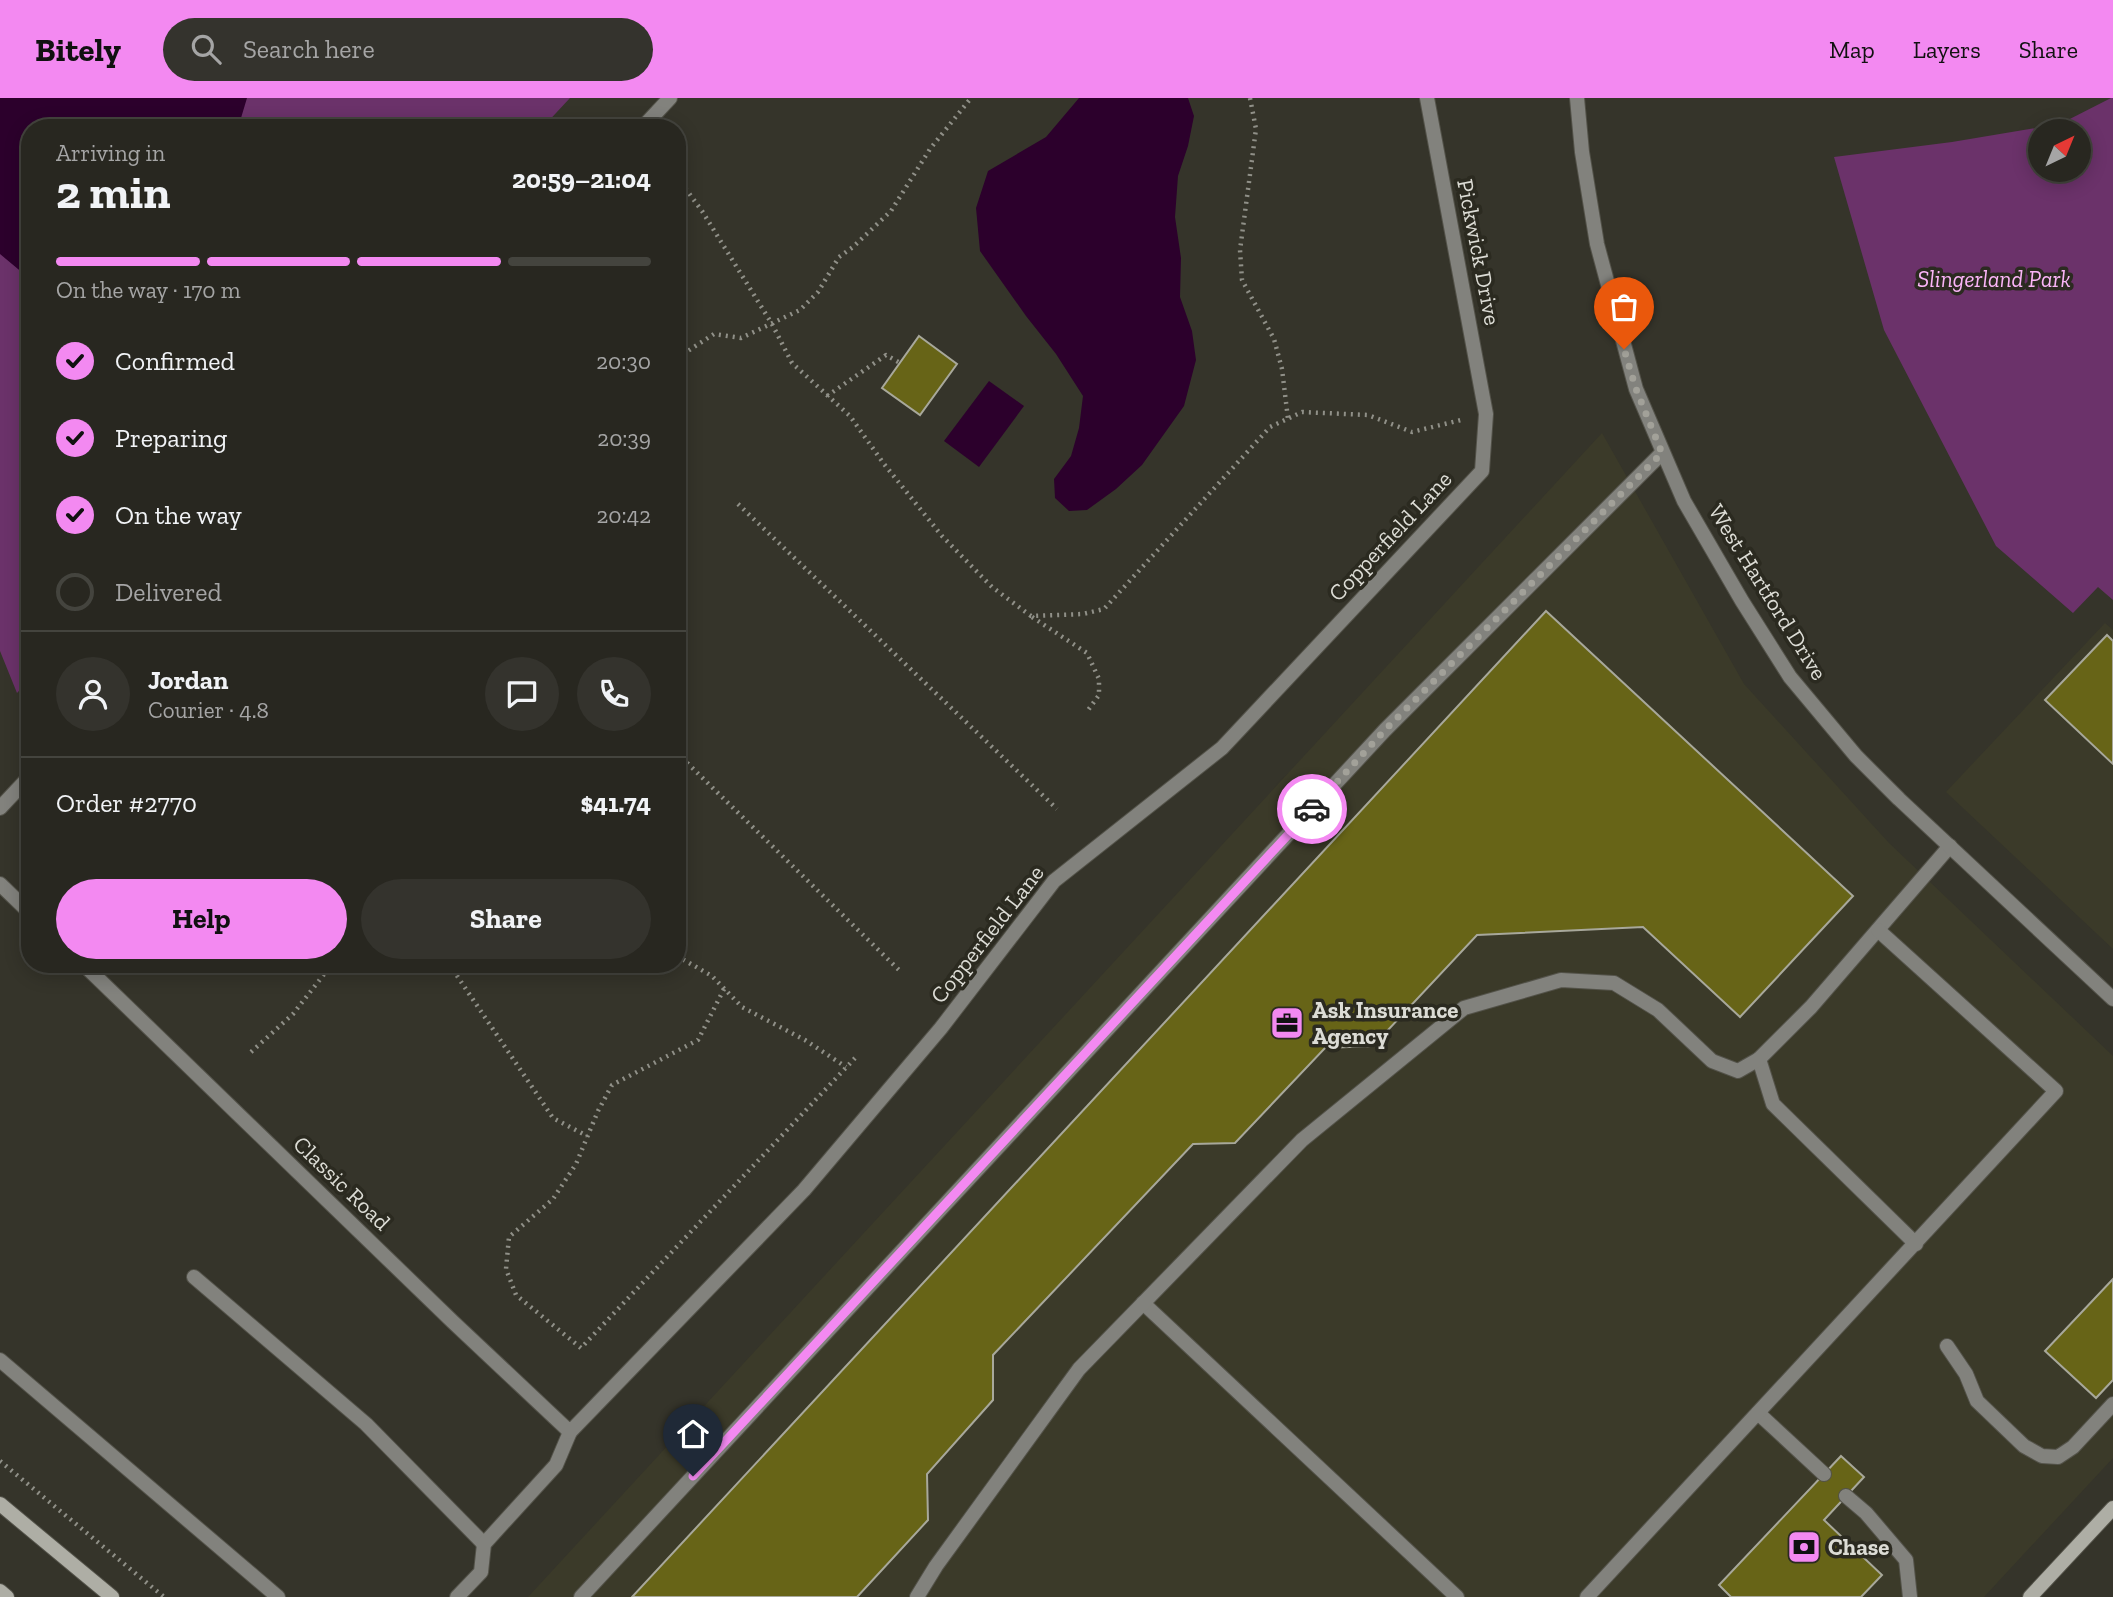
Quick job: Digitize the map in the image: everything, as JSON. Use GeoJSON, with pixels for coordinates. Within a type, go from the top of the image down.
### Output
{"type":"FeatureCollection","features":[{"type":"Feature","properties":{"kind":"street"},"geometry":{"type":"LineString","coordinates":[[650,119],[670,98]]}},
{"type":"Feature","properties":{"kind":"street","name":"Pickwick Drive"},"geometry":{"type":"LineString","coordinates":[[1427,98],[1486,414]]}},
{"type":"Feature","properties":{"kind":"street","name":"West Hartford Drive"},"geometry":{"type":"LineString","coordinates":[[1577,98],[1582,152],[1597,244],[1636,389],[1684,500],[1742,601],[1790,677],[1856,756],[2113,999]]}},
{"type":"Feature","properties":{"kind":"street","name":"Copperfield Lane"},"geometry":{"type":"LineString","coordinates":[[570,1432],[804,1190],[941,1028],[1054,881],[1222,748],[1482,471],[1486,414]]}},
{"type":"Feature","properties":{"kind":"street"},"geometry":{"type":"LineString","coordinates":[[580,1597],[1385,730],[1662,453]]}},
{"type":"Feature","properties":{"kind":"street"},"geometry":{"type":"LineString","coordinates":[[0,808],[21,786]]}},
{"type":"Feature","properties":{"kind":"street"},"geometry":{"type":"LineString","coordinates":[[917,1597],[936,1566],[1079,1368],[1302,1140],[1464,1008],[1561,980],[1614,983],[1658,1010],[1712,1061],[1738,1071],[1759,1059],[1811,1007],[1950,846]]}},
{"type":"Feature","properties":{"kind":"street"},"geometry":{"type":"LineString","coordinates":[[0,884],[21,904]]}},
{"type":"Feature","properties":{"kind":"street"},"geometry":{"type":"LineString","coordinates":[[1587,1597],[2056,1091],[1878,930]]}},
{"type":"Feature","properties":{"kind":"street","name":"Classic Road"},"geometry":{"type":"LineString","coordinates":[[92,973],[570,1432]]}},
{"type":"Feature","properties":{"kind":"street"},"geometry":{"type":"LineString","coordinates":[[1759,1059],[1773,1104],[1916,1244]]}},
{"type":"Feature","properties":{"kind":"street"},"geometry":{"type":"LineString","coordinates":[[194,1276],[366,1424],[484,1544]]}},
{"type":"Feature","properties":{"kind":"street"},"geometry":{"type":"LineString","coordinates":[[1143,1303],[1457,1597]]}},
{"type":"Feature","properties":{"kind":"street"},"geometry":{"type":"LineString","coordinates":[[1947,1346],[1966,1374],[1978,1401],[2024,1446],[2042,1456],[2057,1457],[2073,1447],[2113,1404]]}},
{"type":"Feature","properties":{"kind":"street"},"geometry":{"type":"LineString","coordinates":[[0,1360],[278,1597]]}},
{"type":"Feature","properties":{"kind":"street"},"geometry":{"type":"LineString","coordinates":[[1758,1413],[1824,1474]]}},
{"type":"Feature","properties":{"kind":"street"},"geometry":{"type":"LineString","coordinates":[[457,1597],[481,1572],[484,1544],[556,1465],[570,1432]]}},
{"type":"Feature","properties":{"kind":"street"},"geometry":{"type":"LineString","coordinates":[[1846,1496],[1866,1513],[1906,1560],[1910,1597]]}},
{"type":"Feature","properties":{"kind":"street"},"geometry":{"type":"LineString","coordinates":[[0,1504],[112,1597]]}},
{"type":"Feature","properties":{"kind":"street"},"geometry":{"type":"LineString","coordinates":[[2030,1597],[2113,1508]]}},
{"type":"Feature","properties":{"kind":"street"},"geometry":{"type":"LineString","coordinates":[[0,1591],[7,1597]]}},
{"type":"Feature","properties":{"kind":"path"},"geometry":{"type":"LineString","coordinates":[[686,352],[714,334],[741,338],[800,310],[818,292],[838,257],[853,247],[891,211],[930,149],[971,98]]}},
{"type":"Feature","properties":{"kind":"path"},"geometry":{"type":"LineString","coordinates":[[1250,98],[1256,129],[1240,250],[1241,280],[1274,339],[1282,369],[1288,419]]}},
{"type":"Feature","properties":{"kind":"path"},"geometry":{"type":"LineString","coordinates":[[686,189],[772,324],[792,363],[850,416],[884,464],[942,536],[992,587],[1087,653],[1099,679],[1099,695],[1086,713]]}},
{"type":"Feature","properties":{"kind":"path"},"geometry":{"type":"LineString","coordinates":[[827,396],[886,355],[900,363]]}},
{"type":"Feature","properties":{"kind":"path"},"geometry":{"type":"LineString","coordinates":[[1031,616],[1083,614],[1104,609],[1270,427],[1302,412],[1368,415],[1412,432],[1486,414]]}},
{"type":"Feature","properties":{"kind":"path"},"geometry":{"type":"LineString","coordinates":[[738,504],[1057,809]]}},
{"type":"Feature","properties":{"kind":"path"},"geometry":{"type":"LineString","coordinates":[[686,761],[901,971]]}},
{"type":"Feature","properties":{"kind":"path"},"geometry":{"type":"LineString","coordinates":[[686,961],[712,976],[742,1007],[805,1040],[846,1067]]}},
{"type":"Feature","properties":{"kind":"path"},"geometry":{"type":"LineString","coordinates":[[251,1052],[293,1014],[325,973]]}},
{"type":"Feature","properties":{"kind":"path"},"geometry":{"type":"LineString","coordinates":[[455,973],[553,1118],[587,1136]]}},
{"type":"Feature","properties":{"kind":"path"},"geometry":{"type":"LineString","coordinates":[[724,989],[698,1040],[612,1085],[576,1164],[553,1199],[509,1237],[506,1269],[516,1295],[581,1348],[857,1056]]}},
{"type":"Feature","properties":{"kind":"path"},"geometry":{"type":"LineString","coordinates":[[0,1461],[163,1597]]}},
{"type":"Feature","properties":{"kind":"shaded area"},"geometry":{"type":"Polygon","coordinates":[[[0,98],[247,98],[241,119],[21,119],[21,272],[0,254],[0,98]]]}},
{"type":"Feature","properties":{"kind":"shaded area"},"geometry":{"type":"Polygon","coordinates":[[[1079,98],[1188,98],[1194,116],[1178,176],[1175,217],[1181,258],[1180,297],[1192,331],[1196,360],[1184,406],[1142,465],[1116,489],[1087,510],[1069,511],[1055,498],[1054,479],[1071,456],[1079,428],[1083,396],[1056,354],[980,251],[976,208],[988,171],[1046,137],[1079,98]]]}},
{"type":"Feature","properties":{"kind":"shaded area"},"geometry":{"type":"Polygon","coordinates":[[[989,381],[1024,406],[979,467],[944,441],[989,381]]]}},
{"type":"Feature","properties":{"kind":"shaded area"},"geometry":{"type":"Polygon","coordinates":[[[1602,433],[1744,684],[1889,843],[2113,1056],[2113,1458],[1984,1597],[528,1597],[1602,433]]]}},
{"type":"Feature","properties":{"kind":"shaded area"},"geometry":{"type":"Polygon","coordinates":[[[2105,623],[2113,630],[2113,949],[1946,792],[2105,623]]]}},
{"type":"Feature","properties":{"kind":"green space"},"geometry":{"type":"Polygon","coordinates":[[[0,98],[570,98],[550,119],[21,119],[21,689],[17,693],[0,651],[0,98]]]}},
{"type":"Feature","properties":{"kind":"green space","name":"Slingerland Park"},"geometry":{"type":"Polygon","coordinates":[[[2113,98],[2113,600],[2098,587],[2073,613],[1996,546],[1884,330],[1834,157],[2028,129],[2028,182],[2091,182],[2091,119],[2070,119],[2113,98]]]}},
{"type":"Feature","properties":{"kind":"building"},"geometry":{"type":"Polygon","coordinates":[[[919,336],[957,364],[920,415],[882,388],[919,336]]]}},
{"type":"Feature","properties":{"kind":"building"},"geometry":{"type":"Polygon","coordinates":[[[1546,611],[1853,896],[1740,1017],[1643,927],[1477,935],[1373,1046],[1325,1048],[1235,1143],[1193,1144],[993,1355],[993,1400],[927,1474],[928,1520],[857,1597],[632,1597],[1546,611]]]}},
{"type":"Feature","properties":{"kind":"building"},"geometry":{"type":"Polygon","coordinates":[[[2107,635],[2113,641],[2113,764],[2045,700],[2107,635]]]}},
{"type":"Feature","properties":{"kind":"building"},"geometry":{"type":"Polygon","coordinates":[[[2113,1279],[2113,1380],[2096,1398],[2045,1351],[2113,1279]]]}},
{"type":"Feature","properties":{"kind":"building","name":"Chase"},"geometry":{"type":"Polygon","coordinates":[[[1841,1456],[1864,1477],[1824,1520],[1882,1575],[1861,1597],[1731,1597],[1719,1585],[1841,1456]]]}},
{"type":"Feature","properties":{"kind":"way so far"},"geometry":{"type":"LineString","coordinates":[[1312,809],[1385,730],[1662,453],[1636,389],[1624,349]]}},
{"type":"Feature","properties":{"kind":"place","name":"Ask Insurance Agency"},"geometry":{"type":"Point","coordinates":[1287,1023]}},
{"type":"Feature","properties":{"kind":"place","name":"Chase"},"geometry":{"type":"Point","coordinates":[1804,1547]}},
{"type":"Feature","properties":{"kind":"route"},"geometry":{"type":"LineString","coordinates":[[693,1476],[1312,809]]}}]}
